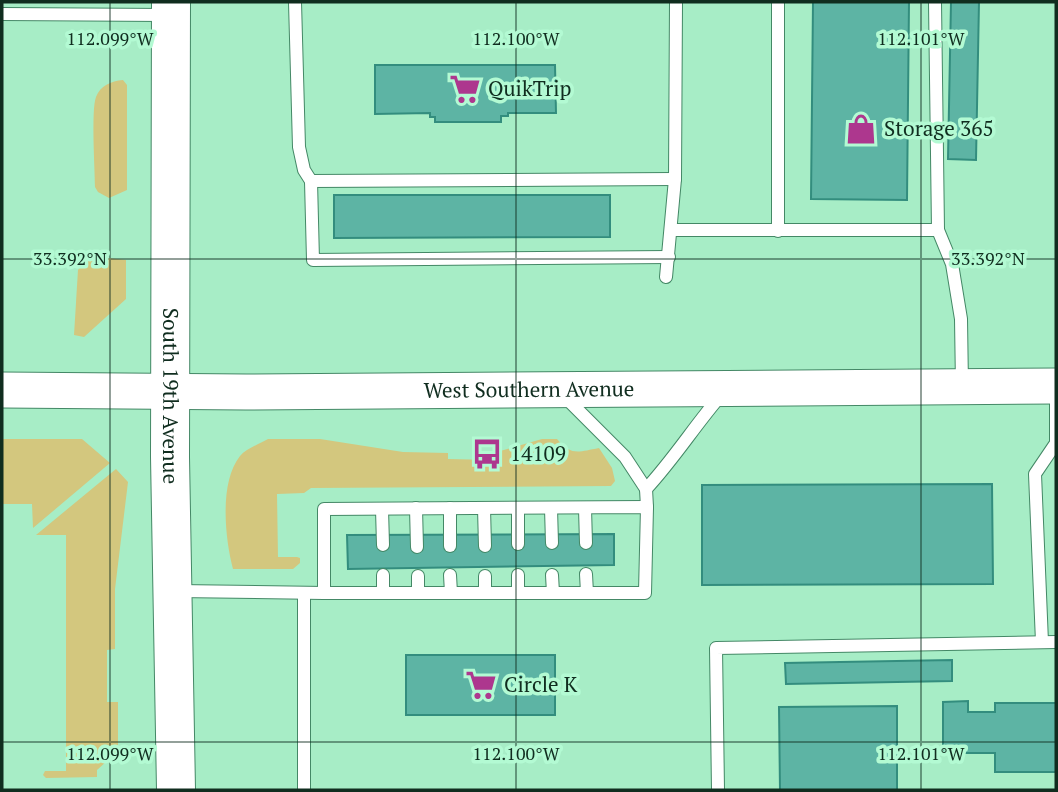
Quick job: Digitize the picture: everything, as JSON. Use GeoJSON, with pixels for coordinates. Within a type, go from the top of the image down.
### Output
{"type":"FeatureCollection","features":[{"type":"Feature","properties":{"kind":"main road","name":"South 19th Avenue"},"geometry":{"type":"LineString","coordinates":[[171,9],[170,391],[176,790]]}},
{"type":"Feature","properties":{"kind":"main road","name":"West Southern Avenue"},"geometry":{"type":"LineString","coordinates":[[2,390],[1056,386]]}},
{"type":"Feature","properties":{"kind":"lane"},"geometry":{"type":"LineString","coordinates":[[295,2],[299,147],[304,170],[311,181],[313,260],[669,257]]}},
{"type":"Feature","properties":{"kind":"lane"},"geometry":{"type":"LineString","coordinates":[[666,277],[675,179],[676,2]]}},
{"type":"Feature","properties":{"kind":"lane"},"geometry":{"type":"LineString","coordinates":[[778,2],[778,231]]}},
{"type":"Feature","properties":{"kind":"lane"},"geometry":{"type":"LineString","coordinates":[[935,2],[938,230],[952,264],[961,319],[962,386]]}},
{"type":"Feature","properties":{"kind":"lane"},"geometry":{"type":"LineString","coordinates":[[2,14],[171,9]]}},
{"type":"Feature","properties":{"kind":"lane"},"geometry":{"type":"LineString","coordinates":[[311,181],[675,179]]}},
{"type":"Feature","properties":{"kind":"lane"},"geometry":{"type":"LineString","coordinates":[[671,230],[938,230]]}},
{"type":"Feature","properties":{"kind":"lane"},"geometry":{"type":"LineString","coordinates":[[646,489],[728,388]]}},
{"type":"Feature","properties":{"kind":"lane"},"geometry":{"type":"LineString","coordinates":[[172,591],[645,593],[646,489],[625,457],[558,389]]}},
{"type":"Feature","properties":{"kind":"lane"},"geometry":{"type":"LineString","coordinates":[[1042,642],[1035,474],[1056,443],[1056,391]]}},
{"type":"Feature","properties":{"kind":"lane"},"geometry":{"type":"LineString","coordinates":[[324,593],[324,509],[647,507]]}},
{"type":"Feature","properties":{"kind":"lane"},"geometry":{"type":"LineString","coordinates":[[416,508],[417,547]]}},
{"type":"Feature","properties":{"kind":"lane"},"geometry":{"type":"LineString","coordinates":[[450,508],[450,546]]}},
{"type":"Feature","properties":{"kind":"lane"},"geometry":{"type":"LineString","coordinates":[[484,508],[485,546]]}},
{"type":"Feature","properties":{"kind":"lane"},"geometry":{"type":"LineString","coordinates":[[518,508],[518,544]]}},
{"type":"Feature","properties":{"kind":"lane"},"geometry":{"type":"LineString","coordinates":[[551,508],[552,543]]}},
{"type":"Feature","properties":{"kind":"lane"},"geometry":{"type":"LineString","coordinates":[[585,508],[586,542]]}},
{"type":"Feature","properties":{"kind":"lane"},"geometry":{"type":"LineString","coordinates":[[382,509],[383,545]]}},
{"type":"Feature","properties":{"kind":"lane"},"geometry":{"type":"LineString","coordinates":[[586,574],[587,593]]}},
{"type":"Feature","properties":{"kind":"lane"},"geometry":{"type":"LineString","coordinates":[[383,575],[383,593]]}},
{"type":"Feature","properties":{"kind":"lane"},"geometry":{"type":"LineString","coordinates":[[450,575],[451,593]]}},
{"type":"Feature","properties":{"kind":"lane"},"geometry":{"type":"LineString","coordinates":[[518,575],[518,593]]}},
{"type":"Feature","properties":{"kind":"lane"},"geometry":{"type":"LineString","coordinates":[[552,575],[552,593]]}},
{"type":"Feature","properties":{"kind":"lane"},"geometry":{"type":"LineString","coordinates":[[418,576],[418,593]]}},
{"type":"Feature","properties":{"kind":"lane"},"geometry":{"type":"LineString","coordinates":[[485,576],[485,593]]}},
{"type":"Feature","properties":{"kind":"lane"},"geometry":{"type":"LineString","coordinates":[[304,593],[304,790]]}},
{"type":"Feature","properties":{"kind":"lane"},"geometry":{"type":"LineString","coordinates":[[718,790],[716,648],[1056,642]]}},
{"type":"Feature","properties":{"kind":"shaded area"},"geometry":{"type":"Polygon","coordinates":[[[123,80],[127,85],[127,190],[109,198],[95,187],[95,104],[103,87],[123,80]]]}},
{"type":"Feature","properties":{"kind":"shaded area"},"geometry":{"type":"Polygon","coordinates":[[[99,257],[126,260],[126,299],[84,337],[74,335],[78,270],[85,261],[99,257]]]}},
{"type":"Feature","properties":{"kind":"shaded area"},"geometry":{"type":"Polygon","coordinates":[[[2,439],[82,439],[110,463],[33,528],[32,504],[2,504],[2,439]]]}},
{"type":"Feature","properties":{"kind":"shaded area"},"geometry":{"type":"Polygon","coordinates":[[[268,439],[320,439],[403,452],[448,453],[448,459],[493,460],[493,453],[542,439],[557,439],[575,451],[599,448],[612,468],[615,481],[611,486],[311,488],[304,493],[277,494],[278,557],[297,557],[300,558],[300,563],[293,569],[233,569],[226,527],[229,480],[240,456],[268,439]]]}},
{"type":"Feature","properties":{"kind":"shaded area"},"geometry":{"type":"Polygon","coordinates":[[[116,469],[128,482],[115,589],[115,649],[107,650],[107,702],[118,702],[118,751],[97,770],[97,777],[46,778],[43,775],[45,771],[66,771],[66,535],[36,535],[116,469]]]}},
{"type":"Feature","properties":{"kind":"building"},"geometry":{"type":"Polygon","coordinates":[[[813,2],[909,2],[907,200],[811,199],[813,2]]]}},
{"type":"Feature","properties":{"kind":"building"},"geometry":{"type":"Polygon","coordinates":[[[951,2],[979,2],[976,160],[948,159],[951,2]]]}},
{"type":"Feature","properties":{"kind":"building","name":"QuikTrip"},"geometry":{"type":"Polygon","coordinates":[[[375,65],[555,65],[556,113],[508,113],[508,116],[501,116],[501,122],[435,122],[435,117],[430,117],[430,113],[375,114],[375,65]]]}},
{"type":"Feature","properties":{"kind":"building"},"geometry":{"type":"Polygon","coordinates":[[[334,195],[610,195],[610,237],[334,238],[334,195]]]}},
{"type":"Feature","properties":{"kind":"building"},"geometry":{"type":"Polygon","coordinates":[[[992,484],[993,584],[702,585],[702,485],[992,484]]]}},
{"type":"Feature","properties":{"kind":"building"},"geometry":{"type":"Polygon","coordinates":[[[614,534],[614,565],[348,569],[347,535],[614,534]]]}},
{"type":"Feature","properties":{"kind":"building","name":"Circle K"},"geometry":{"type":"Polygon","coordinates":[[[406,655],[555,655],[555,715],[406,715],[406,655]]]}},
{"type":"Feature","properties":{"kind":"building"},"geometry":{"type":"Polygon","coordinates":[[[952,660],[952,681],[786,684],[785,663],[952,660]]]}},
{"type":"Feature","properties":{"kind":"building"},"geometry":{"type":"Polygon","coordinates":[[[968,701],[968,712],[995,712],[995,703],[1056,703],[1056,772],[995,772],[995,753],[943,753],[943,702],[968,701]]]}},
{"type":"Feature","properties":{"kind":"building"},"geometry":{"type":"Polygon","coordinates":[[[897,706],[897,790],[780,790],[779,707],[897,706]]]}},
{"type":"Feature","properties":{"kind":"place","name":"QuikTrip"},"geometry":{"type":"Point","coordinates":[465,89]}},
{"type":"Feature","properties":{"kind":"place","name":"Storage 365"},"geometry":{"type":"Point","coordinates":[861,129]}},
{"type":"Feature","properties":{"kind":"place","name":"14109"},"geometry":{"type":"Point","coordinates":[487,454]}},
{"type":"Feature","properties":{"kind":"place","name":"Circle K"},"geometry":{"type":"Point","coordinates":[481,685]}}]}
